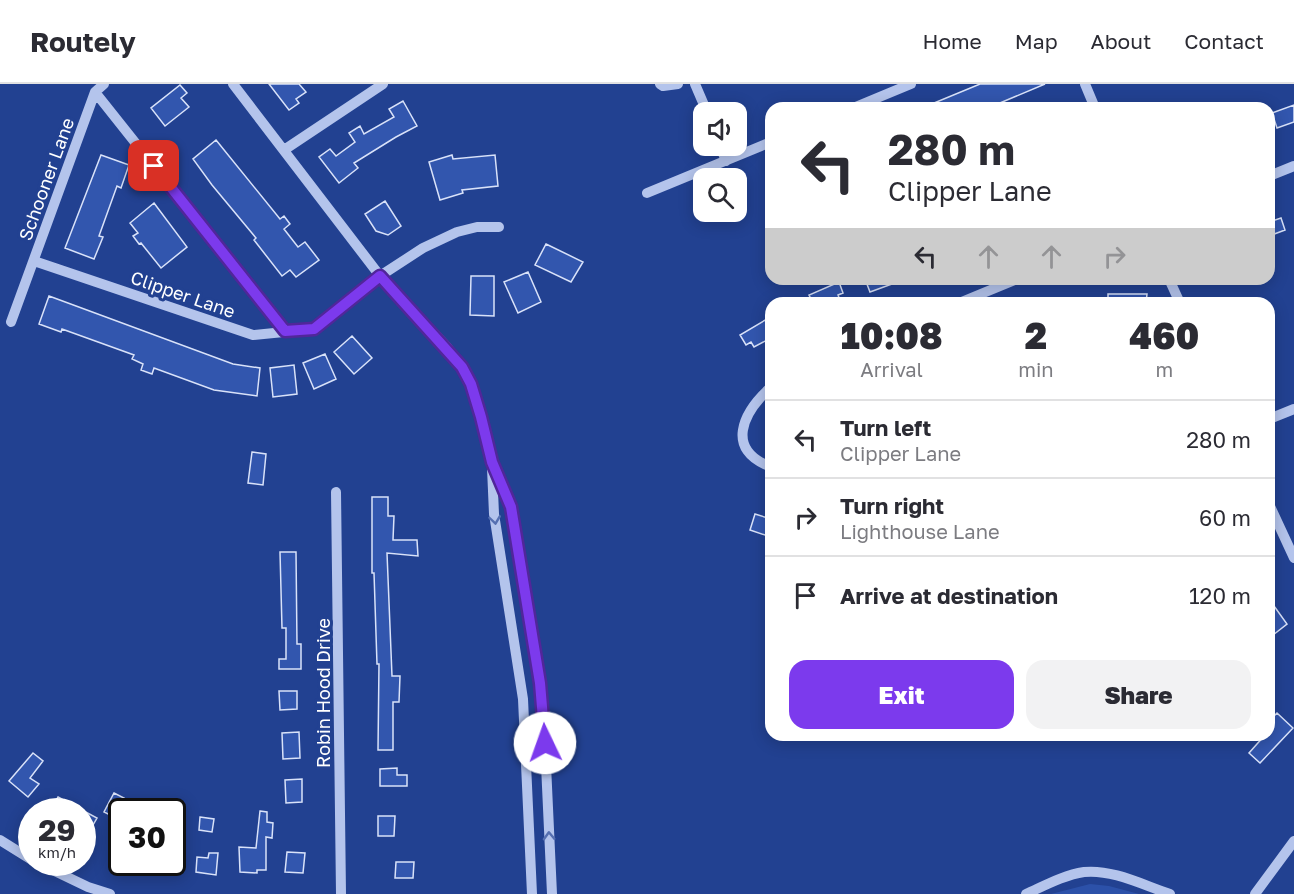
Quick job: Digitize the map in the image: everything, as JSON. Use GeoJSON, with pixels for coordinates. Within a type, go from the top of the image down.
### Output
{"type":"FeatureCollection","features":[{"type":"Feature","properties":{"kind":"street","name":"Schooner Lane"},"geometry":{"type":"LineString","coordinates":[[11,322],[95,92],[104,84]]}},
{"type":"Feature","properties":{"kind":"street"},"geometry":{"type":"LineString","coordinates":[[232,84],[380,276],[462,367],[471,384],[492,462],[511,507],[540,683],[552,894]]}},
{"type":"Feature","properties":{"kind":"street"},"geometry":{"type":"LineString","coordinates":[[284,150],[383,84]]}},
{"type":"Feature","properties":{"kind":"street"},"geometry":{"type":"LineString","coordinates":[[660,84],[663,86],[678,84]]}},
{"type":"Feature","properties":{"kind":"street"},"geometry":{"type":"LineString","coordinates":[[695,84],[703,102]]}},
{"type":"Feature","properties":{"kind":"street"},"geometry":{"type":"LineString","coordinates":[[868,102],[911,84]]}},
{"type":"Feature","properties":{"kind":"street"},"geometry":{"type":"LineString","coordinates":[[1085,84],[1092,102]]}},
{"type":"Feature","properties":{"kind":"street"},"geometry":{"type":"LineString","coordinates":[[95,92],[285,331]]}},
{"type":"Feature","properties":{"kind":"street"},"geometry":{"type":"LineString","coordinates":[[647,194],[765,145]]}},
{"type":"Feature","properties":{"kind":"street"},"geometry":{"type":"LineString","coordinates":[[724,156],[726,161]]}},
{"type":"Feature","properties":{"kind":"street"},"geometry":{"type":"LineString","coordinates":[[1275,174],[1294,166]]}},
{"type":"Feature","properties":{"kind":"street","name":"Clipper Lane"},"geometry":{"type":"LineString","coordinates":[[34,261],[253,334],[314,329],[380,276],[423,248],[457,232],[499,227]]}},
{"type":"Feature","properties":{"kind":"street"},"geometry":{"type":"LineString","coordinates":[[974,297],[1002,285]]}},
{"type":"Feature","properties":{"kind":"street"},"geometry":{"type":"LineString","coordinates":[[765,394],[753,409],[743,430],[744,449],[751,458],[765,464]]}},
{"type":"Feature","properties":{"kind":"street"},"geometry":{"type":"LineString","coordinates":[[1275,417],[1294,409]]}},
{"type":"Feature","properties":{"kind":"street"},"geometry":{"type":"LineString","coordinates":[[492,462],[494,514],[523,699],[532,894]]}},
{"type":"Feature","properties":{"kind":"street","name":"Robin Hood Drive"},"geometry":{"type":"LineString","coordinates":[[336,492],[341,894]]}},
{"type":"Feature","properties":{"kind":"street"},"geometry":{"type":"LineString","coordinates":[[1275,517],[1294,558]]}},
{"type":"Feature","properties":{"kind":"street"},"geometry":{"type":"LineString","coordinates":[[0,840],[18,851]]}},
{"type":"Feature","properties":{"kind":"street"},"geometry":{"type":"LineString","coordinates":[[1254,894],[1294,841]]}},
{"type":"Feature","properties":{"kind":"street"},"geometry":{"type":"LineString","coordinates":[[1026,894],[1072,875],[1091,872],[1123,878],[1170,894]]}},
{"type":"Feature","properties":{"kind":"street"},"geometry":{"type":"LineString","coordinates":[[63,876],[110,894]]}},
{"type":"Feature","properties":{"kind":"shaded area"},"geometry":{"type":"Polygon","coordinates":[[[1090,884],[1109,886],[1139,894],[1051,894],[1090,884]]]}},
{"type":"Feature","properties":{"kind":"building"},"geometry":{"type":"Polygon","coordinates":[[[269,84],[299,84],[306,92],[296,99],[299,103],[289,110],[269,84]]]}},
{"type":"Feature","properties":{"kind":"building"},"geometry":{"type":"Polygon","coordinates":[[[980,84],[1045,84],[1002,102],[936,102],[980,84]]]}},
{"type":"Feature","properties":{"kind":"building"},"geometry":{"type":"Polygon","coordinates":[[[180,85],[187,93],[181,98],[189,107],[165,126],[151,108],[180,85]]]}},
{"type":"Feature","properties":{"kind":"building"},"geometry":{"type":"Polygon","coordinates":[[[403,101],[417,126],[354,163],[358,168],[339,183],[319,157],[330,149],[336,156],[355,142],[349,133],[360,126],[364,134],[394,117],[389,109],[403,101]]]}},
{"type":"Feature","properties":{"kind":"building"},"geometry":{"type":"Polygon","coordinates":[[[1294,105],[1294,122],[1277,128],[1275,112],[1294,105]]]}},
{"type":"Feature","properties":{"kind":"building"},"geometry":{"type":"Polygon","coordinates":[[[216,140],[280,219],[284,216],[290,224],[284,229],[298,247],[305,242],[319,260],[296,277],[290,270],[282,276],[254,240],[256,238],[193,159],[216,140]]]}},
{"type":"Feature","properties":{"kind":"building"},"geometry":{"type":"Polygon","coordinates":[[[101,155],[129,165],[121,188],[117,186],[99,236],[103,237],[94,259],[65,248],[101,155]]]}},
{"type":"Feature","properties":{"kind":"building"},"geometry":{"type":"Polygon","coordinates":[[[452,155],[453,159],[495,155],[498,186],[462,190],[463,193],[440,200],[429,162],[452,155]]]}},
{"type":"Feature","properties":{"kind":"building"},"geometry":{"type":"Polygon","coordinates":[[[385,201],[401,226],[388,235],[376,231],[365,214],[385,201]]]}},
{"type":"Feature","properties":{"kind":"building"},"geometry":{"type":"Polygon","coordinates":[[[154,203],[187,247],[161,268],[133,236],[138,233],[130,223],[154,203]]]}},
{"type":"Feature","properties":{"kind":"building"},"geometry":{"type":"Polygon","coordinates":[[[1281,218],[1285,230],[1275,234],[1275,220],[1281,218]]]}},
{"type":"Feature","properties":{"kind":"building"},"geometry":{"type":"Polygon","coordinates":[[[546,244],[583,262],[571,282],[535,265],[546,244]]]}},
{"type":"Feature","properties":{"kind":"building"},"geometry":{"type":"Polygon","coordinates":[[[528,272],[541,302],[518,313],[504,282],[528,272]]]}},
{"type":"Feature","properties":{"kind":"building"},"geometry":{"type":"Polygon","coordinates":[[[471,276],[494,276],[494,316],[470,315],[471,276]]]}},
{"type":"Feature","properties":{"kind":"building"},"geometry":{"type":"Polygon","coordinates":[[[832,285],[840,285],[843,293],[838,295],[839,297],[810,297],[809,295],[832,285]]]}},
{"type":"Feature","properties":{"kind":"building"},"geometry":{"type":"Polygon","coordinates":[[[867,285],[889,285],[870,292],[867,285]]]}},
{"type":"Feature","properties":{"kind":"building"},"geometry":{"type":"Polygon","coordinates":[[[1108,294],[1147,294],[1147,297],[1108,297],[1108,294]]]}},
{"type":"Feature","properties":{"kind":"building"},"geometry":{"type":"Polygon","coordinates":[[[49,296],[233,364],[260,368],[257,396],[214,390],[154,368],[152,374],[141,370],[143,364],[132,359],[134,355],[62,329],[61,332],[39,324],[49,296]]]}},
{"type":"Feature","properties":{"kind":"building"},"geometry":{"type":"Polygon","coordinates":[[[765,320],[765,341],[754,347],[751,342],[746,345],[740,335],[765,320]]]}},
{"type":"Feature","properties":{"kind":"building"},"geometry":{"type":"Polygon","coordinates":[[[352,336],[372,358],[354,374],[334,352],[352,336]]]}},
{"type":"Feature","properties":{"kind":"building"},"geometry":{"type":"Polygon","coordinates":[[[325,354],[336,379],[314,389],[303,363],[325,354]]]}},
{"type":"Feature","properties":{"kind":"building"},"geometry":{"type":"Polygon","coordinates":[[[294,365],[297,394],[273,397],[270,368],[294,365]]]}},
{"type":"Feature","properties":{"kind":"building"},"geometry":{"type":"Polygon","coordinates":[[[252,452],[266,454],[263,485],[248,483],[252,452]]]}},
{"type":"Feature","properties":{"kind":"building"},"geometry":{"type":"Polygon","coordinates":[[[372,497],[388,497],[388,516],[394,516],[393,540],[417,540],[418,556],[387,553],[392,676],[400,676],[399,702],[393,702],[393,750],[378,750],[379,664],[377,664],[374,573],[372,573],[372,497]]]}},
{"type":"Feature","properties":{"kind":"building"},"geometry":{"type":"Polygon","coordinates":[[[755,514],[765,517],[765,535],[750,530],[755,514]]]}},
{"type":"Feature","properties":{"kind":"building"},"geometry":{"type":"Polygon","coordinates":[[[280,552],[296,552],[297,644],[301,644],[301,669],[279,669],[279,659],[286,659],[286,628],[282,628],[280,552]]]}},
{"type":"Feature","properties":{"kind":"building"},"geometry":{"type":"Polygon","coordinates":[[[1275,607],[1287,624],[1275,633],[1275,607]]]}},
{"type":"Feature","properties":{"kind":"building"},"geometry":{"type":"Polygon","coordinates":[[[279,691],[297,691],[297,709],[280,710],[279,691]]]}},
{"type":"Feature","properties":{"kind":"building"},"geometry":{"type":"Polygon","coordinates":[[[1277,713],[1293,728],[1260,763],[1249,753],[1260,741],[1275,741],[1275,715],[1277,713]]]}},
{"type":"Feature","properties":{"kind":"building"},"geometry":{"type":"Polygon","coordinates":[[[299,732],[300,758],[283,759],[282,733],[299,732]]]}},
{"type":"Feature","properties":{"kind":"building"},"geometry":{"type":"Polygon","coordinates":[[[33,753],[43,761],[30,778],[39,784],[28,797],[9,781],[33,753]]]}},
{"type":"Feature","properties":{"kind":"building"},"geometry":{"type":"Polygon","coordinates":[[[397,768],[397,775],[407,775],[407,786],[380,786],[380,769],[397,768]]]}},
{"type":"Feature","properties":{"kind":"building"},"geometry":{"type":"Polygon","coordinates":[[[302,779],[302,802],[286,803],[285,780],[302,779]]]}},
{"type":"Feature","properties":{"kind":"building"},"geometry":{"type":"Polygon","coordinates":[[[114,793],[124,798],[111,798],[114,793]]]}},
{"type":"Feature","properties":{"kind":"building"},"geometry":{"type":"Polygon","coordinates":[[[260,811],[267,812],[267,822],[273,823],[272,838],[266,837],[266,870],[257,870],[257,873],[240,872],[239,847],[256,848],[260,811]]]}},
{"type":"Feature","properties":{"kind":"building"},"geometry":{"type":"Polygon","coordinates":[[[378,816],[395,816],[394,836],[378,836],[378,816]]]}},
{"type":"Feature","properties":{"kind":"building"},"geometry":{"type":"Polygon","coordinates":[[[200,817],[214,819],[212,832],[199,830],[200,817]]]}},
{"type":"Feature","properties":{"kind":"building"},"geometry":{"type":"Polygon","coordinates":[[[287,852],[305,853],[303,873],[285,872],[287,852]]]}},
{"type":"Feature","properties":{"kind":"building"},"geometry":{"type":"Polygon","coordinates":[[[209,853],[218,853],[216,875],[196,872],[197,857],[208,858],[209,853]]]}},
{"type":"Feature","properties":{"kind":"building"},"geometry":{"type":"Polygon","coordinates":[[[396,862],[414,862],[413,878],[395,878],[396,862]]]}},
{"type":"Feature","properties":{"kind":"route"},"geometry":{"type":"LineString","coordinates":[[154,166],[285,331],[314,329],[380,276],[447,347],[462,367],[471,384],[492,462],[511,507],[540,683],[545,743]]}}]}
